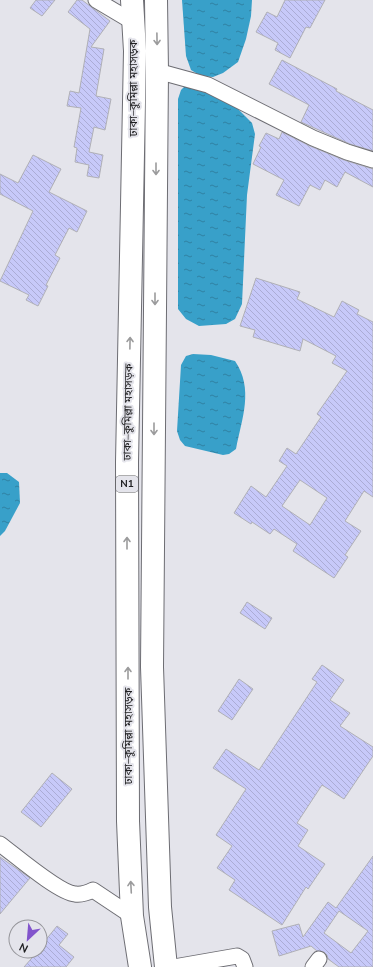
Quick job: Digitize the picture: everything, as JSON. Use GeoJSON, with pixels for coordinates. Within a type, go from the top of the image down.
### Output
{"type":"FeatureCollection","features":[{"type":"Feature","properties":{"kind":"highway","name":"ঢাকা–কুমিল্লা মহাসড়ক"},"geometry":{"type":"LineString","coordinates":[[132,0],[135,51],[127,462],[128,821],[132,916],[140,967]]}},
{"type":"Feature","properties":{"kind":"highway","name":"N1"},"geometry":{"type":"LineString","coordinates":[[156,0],[157,71],[152,667],[160,907],[166,967]]}},
{"type":"Feature","properties":{"kind":"street"},"geometry":{"type":"LineString","coordinates":[[96,0],[133,22]]}},
{"type":"Feature","properties":{"kind":"street"},"geometry":{"type":"LineString","coordinates":[[157,71],[208,85],[313,138],[347,152],[373,160]]}},
{"type":"Feature","properties":{"kind":"street"},"geometry":{"type":"LineString","coordinates":[[0,844],[57,887],[74,894],[84,894],[93,890],[132,916]]}},
{"type":"Feature","properties":{"kind":"street"},"geometry":{"type":"LineString","coordinates":[[174,967],[236,956],[242,959],[245,967]]}},
{"type":"Feature","properties":{"kind":"water"},"geometry":{"type":"Polygon","coordinates":[[[182,0],[252,0],[251,16],[246,39],[238,62],[223,73],[213,77],[201,76],[191,70],[186,56],[182,0]]]}},
{"type":"Feature","properties":{"kind":"water"},"geometry":{"type":"Polygon","coordinates":[[[185,86],[199,89],[236,107],[252,123],[255,134],[247,195],[242,304],[235,319],[226,324],[199,326],[186,319],[178,309],[178,99],[181,90],[185,86]]]}},
{"type":"Feature","properties":{"kind":"water"},"geometry":{"type":"Polygon","coordinates":[[[193,354],[211,355],[235,361],[241,372],[244,382],[245,404],[236,449],[229,454],[223,455],[185,446],[180,440],[177,431],[181,365],[186,356],[193,354]]]}},
{"type":"Feature","properties":{"kind":"water"},"geometry":{"type":"Polygon","coordinates":[[[0,473],[7,473],[19,482],[20,503],[5,531],[0,536],[0,473]]]}},
{"type":"Feature","properties":{"kind":"building"},"geometry":{"type":"Polygon","coordinates":[[[36,0],[55,0],[42,16],[30,8],[36,0]]]}},
{"type":"Feature","properties":{"kind":"building"},"geometry":{"type":"Polygon","coordinates":[[[77,0],[82,0],[110,21],[91,47],[104,49],[96,96],[111,99],[105,130],[94,127],[89,152],[103,155],[99,178],[87,176],[89,165],[75,162],[77,148],[74,147],[81,108],[67,106],[70,91],[79,93],[90,29],[68,12],[77,0]]]}},
{"type":"Feature","properties":{"kind":"building"},"geometry":{"type":"Polygon","coordinates":[[[285,0],[325,0],[310,28],[306,27],[290,58],[275,50],[278,43],[256,32],[267,12],[277,17],[285,0]]]}},
{"type":"Feature","properties":{"kind":"building"},"geometry":{"type":"Polygon","coordinates":[[[282,60],[373,110],[373,151],[350,144],[301,122],[309,105],[269,84],[282,60]]]}},
{"type":"Feature","properties":{"kind":"building"},"geometry":{"type":"Polygon","coordinates":[[[282,132],[310,146],[344,160],[373,169],[373,187],[345,172],[337,187],[325,180],[320,190],[310,185],[299,206],[276,195],[284,180],[253,164],[261,147],[259,146],[266,133],[279,139],[282,132]]]}},
{"type":"Feature","properties":{"kind":"building"},"geometry":{"type":"Polygon","coordinates":[[[33,155],[61,169],[49,192],[87,211],[77,232],[69,228],[55,255],[60,258],[46,285],[48,286],[38,306],[26,300],[29,295],[0,281],[33,211],[0,194],[0,174],[18,183],[33,155]]]}},
{"type":"Feature","properties":{"kind":"building"},"geometry":{"type":"Polygon","coordinates":[[[256,278],[300,292],[297,299],[334,317],[342,301],[359,310],[357,314],[373,322],[373,497],[364,491],[345,521],[361,531],[345,555],[348,557],[334,578],[293,551],[297,544],[274,529],[270,534],[252,522],[251,524],[234,513],[251,486],[266,497],[287,466],[279,461],[287,448],[296,454],[321,417],[317,414],[347,371],[332,363],[336,356],[303,339],[300,351],[253,337],[255,330],[240,326],[256,278]],[[300,480],[282,506],[310,525],[327,498],[300,480]]]}},
{"type":"Feature","properties":{"kind":"building"},"geometry":{"type":"Polygon","coordinates":[[[247,602],[272,618],[265,629],[240,613],[247,602]]]}},
{"type":"Feature","properties":{"kind":"building"},"geometry":{"type":"Polygon","coordinates":[[[322,665],[344,680],[330,700],[350,713],[340,726],[373,747],[373,756],[344,799],[322,785],[297,823],[308,830],[298,846],[325,864],[308,889],[306,887],[282,925],[229,890],[235,880],[217,868],[232,846],[216,835],[246,789],[213,768],[226,749],[259,770],[317,682],[312,679],[322,665]]]}},
{"type":"Feature","properties":{"kind":"building"},"geometry":{"type":"Polygon","coordinates":[[[239,679],[253,689],[232,720],[218,711],[239,679]]]}},
{"type":"Feature","properties":{"kind":"building"},"geometry":{"type":"Polygon","coordinates":[[[52,773],[72,789],[41,827],[21,812],[52,773]]]}},
{"type":"Feature","properties":{"kind":"building"},"geometry":{"type":"Polygon","coordinates":[[[373,856],[373,967],[339,967],[328,959],[324,952],[317,951],[311,946],[279,956],[272,931],[299,924],[303,937],[328,902],[336,908],[373,856]],[[339,911],[324,933],[351,953],[368,931],[339,911]]]}},
{"type":"Feature","properties":{"kind":"building"},"geometry":{"type":"Polygon","coordinates":[[[0,857],[30,878],[0,914],[0,857]]]}},
{"type":"Feature","properties":{"kind":"building"},"geometry":{"type":"Polygon","coordinates":[[[57,926],[68,934],[59,945],[74,957],[66,967],[24,967],[31,959],[48,959],[48,937],[57,926]]]}}]}
